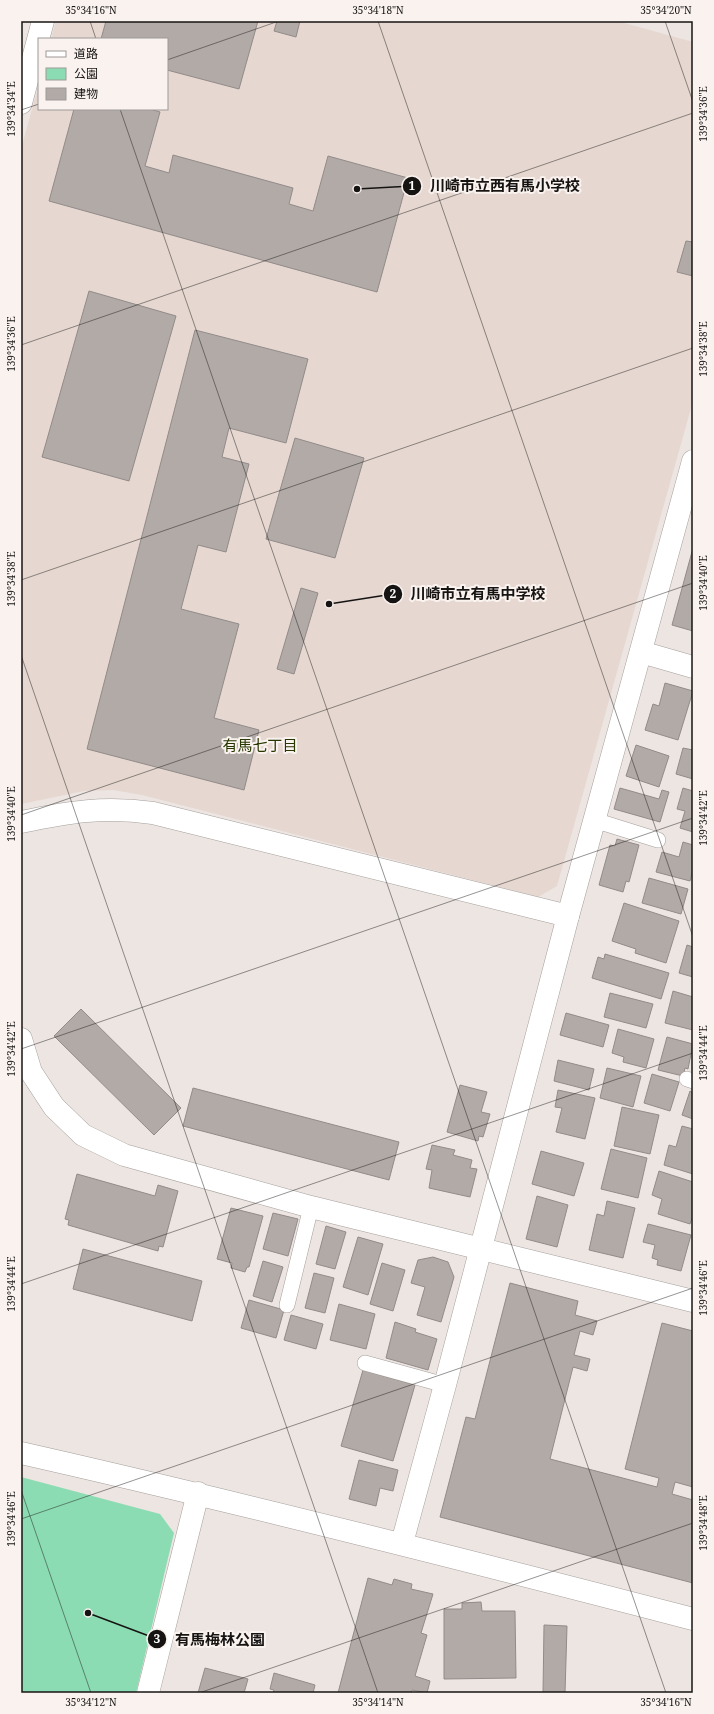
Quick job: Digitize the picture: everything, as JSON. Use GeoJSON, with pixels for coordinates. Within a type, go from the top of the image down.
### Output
{"type":"FeatureCollection","features":[{"type":"Feature","properties":{"kind":"street"},"geometry":{"type":"LineString","coordinates":[[38,38],[43,21]]}},
{"type":"Feature","properties":{"kind":"street"},"geometry":{"type":"LineString","coordinates":[[21,103],[38,40]]}},
{"type":"Feature","properties":{"kind":"street"},"geometry":{"type":"LineString","coordinates":[[402,1543],[481,1250],[568,916],[693,461]]}},
{"type":"Feature","properties":{"kind":"street"},"geometry":{"type":"LineString","coordinates":[[641,652],[693,667]]}},
{"type":"Feature","properties":{"kind":"street"},"geometry":{"type":"LineString","coordinates":[[21,822],[77,811],[126,809],[153,813],[568,916]]}},
{"type":"Feature","properties":{"kind":"street"},"geometry":{"type":"LineString","coordinates":[[21,1039],[31,1072],[54,1107],[83,1135],[124,1155],[311,1207],[693,1301]]}},
{"type":"Feature","properties":{"kind":"street"},"geometry":{"type":"LineString","coordinates":[[21,1453],[198,1493],[402,1543],[693,1619]]}},
{"type":"Feature","properties":{"kind":"street"},"geometry":{"type":"LineString","coordinates":[[148,1693],[198,1493]]}},
{"type":"Feature","properties":{"kind":"lane"},"geometry":{"type":"LineString","coordinates":[[594,820],[658,840]]}},
{"type":"Feature","properties":{"kind":"lane"},"geometry":{"type":"LineString","coordinates":[[287,1305],[311,1207]]}},
{"type":"Feature","properties":{"kind":"lane"},"geometry":{"type":"LineString","coordinates":[[365,1363],[445,1385]]}},
{"type":"Feature","properties":{"kind":"shaded area"},"geometry":{"type":"Polygon","coordinates":[[[56,21],[617,21],[693,42],[693,401],[557,886],[538,897],[142,795],[113,790],[84,791],[21,804],[21,149],[38,88],[38,110],[168,110],[168,38],[51,38],[56,21]]]}},
{"type":"Feature","properties":{"kind":"green space"},"geometry":{"type":"Polygon","coordinates":[[[21,1477],[160,1514],[174,1533],[136,1693],[21,1693],[21,1477]]]}},
{"type":"Feature","properties":{"kind":"building"},"geometry":{"type":"Polygon","coordinates":[[[106,21],[258,21],[239,89],[168,70],[168,38],[101,38],[106,21]]]}},
{"type":"Feature","properties":{"kind":"building"},"geometry":{"type":"Polygon","coordinates":[[[277,21],[300,21],[296,37],[274,31],[277,21]]]}},
{"type":"Feature","properties":{"kind":"building"},"geometry":{"type":"Polygon","coordinates":[[[74,110],[153,110],[160,112],[145,166],[169,173],[173,155],[293,188],[289,204],[313,211],[328,156],[408,178],[377,292],[49,201],[74,110]]]}},
{"type":"Feature","properties":{"kind":"building"},"geometry":{"type":"Polygon","coordinates":[[[686,241],[693,242],[693,276],[677,272],[686,241]]]}},
{"type":"Feature","properties":{"kind":"building"},"geometry":{"type":"Polygon","coordinates":[[[89,291],[176,316],[129,481],[42,457],[89,291]]]}},
{"type":"Feature","properties":{"kind":"building"},"geometry":{"type":"Polygon","coordinates":[[[195,330],[308,359],[286,443],[229,428],[222,457],[249,464],[226,552],[198,545],[181,609],[239,624],[214,718],[259,730],[244,790],[87,749],[195,330]]]}},
{"type":"Feature","properties":{"kind":"building"},"geometry":{"type":"Polygon","coordinates":[[[295,438],[364,458],[335,558],[266,539],[295,438]]]}},
{"type":"Feature","properties":{"kind":"building"},"geometry":{"type":"Polygon","coordinates":[[[693,548],[693,631],[672,625],[693,548]]]}},
{"type":"Feature","properties":{"kind":"building"},"geometry":{"type":"Polygon","coordinates":[[[301,588],[318,593],[294,674],[277,669],[301,588]]]}},
{"type":"Feature","properties":{"kind":"building"},"geometry":{"type":"Polygon","coordinates":[[[665,683],[693,691],[678,740],[645,730],[653,704],[659,706],[665,683]]]}},
{"type":"Feature","properties":{"kind":"building"},"geometry":{"type":"Polygon","coordinates":[[[636,745],[669,756],[659,787],[626,776],[636,745]]]}},
{"type":"Feature","properties":{"kind":"building"},"geometry":{"type":"Polygon","coordinates":[[[683,748],[693,750],[693,779],[676,774],[683,748]]]}},
{"type":"Feature","properties":{"kind":"building"},"geometry":{"type":"Polygon","coordinates":[[[620,788],[659,799],[662,790],[669,792],[660,822],[614,809],[620,788]]]}},
{"type":"Feature","properties":{"kind":"building"},"geometry":{"type":"Polygon","coordinates":[[[683,788],[693,791],[693,832],[680,828],[685,811],[677,809],[683,788]]]}},
{"type":"Feature","properties":{"kind":"building"},"geometry":{"type":"Polygon","coordinates":[[[617,839],[639,845],[629,882],[626,881],[623,892],[599,885],[610,845],[615,846],[617,839]]]}},
{"type":"Feature","properties":{"kind":"building"},"geometry":{"type":"Polygon","coordinates":[[[683,842],[693,845],[693,869],[690,881],[656,872],[662,852],[679,857],[683,842]]]}},
{"type":"Feature","properties":{"kind":"building"},"geometry":{"type":"Polygon","coordinates":[[[649,878],[688,889],[681,914],[642,903],[649,878]]]}},
{"type":"Feature","properties":{"kind":"building"},"geometry":{"type":"Polygon","coordinates":[[[624,903],[679,921],[666,963],[635,953],[636,949],[612,941],[624,903]]]}},
{"type":"Feature","properties":{"kind":"building"},"geometry":{"type":"Polygon","coordinates":[[[687,945],[693,947],[693,977],[679,973],[687,945]]]}},
{"type":"Feature","properties":{"kind":"building"},"geometry":{"type":"Polygon","coordinates":[[[605,954],[669,973],[661,999],[592,978],[598,957],[604,959],[605,954]]]}},
{"type":"Feature","properties":{"kind":"building"},"geometry":{"type":"Polygon","coordinates":[[[673,991],[693,997],[693,1030],[665,1023],[673,991]]]}},
{"type":"Feature","properties":{"kind":"building"},"geometry":{"type":"Polygon","coordinates":[[[610,993],[653,1004],[646,1028],[604,1017],[610,993]]]}},
{"type":"Feature","properties":{"kind":"building"},"geometry":{"type":"Polygon","coordinates":[[[81,1009],[181,1108],[154,1135],[54,1036],[81,1009]]]}},
{"type":"Feature","properties":{"kind":"building"},"geometry":{"type":"Polygon","coordinates":[[[566,1013],[609,1025],[603,1047],[560,1035],[566,1013]]]}},
{"type":"Feature","properties":{"kind":"building"},"geometry":{"type":"Polygon","coordinates":[[[618,1029],[654,1039],[646,1068],[623,1062],[624,1057],[612,1053],[618,1029]]]}},
{"type":"Feature","properties":{"kind":"building"},"geometry":{"type":"Polygon","coordinates":[[[667,1037],[693,1044],[688,1069],[685,1068],[683,1076],[658,1070],[667,1037]]]}},
{"type":"Feature","properties":{"kind":"building"},"geometry":{"type":"Polygon","coordinates":[[[558,1060],[594,1069],[589,1090],[554,1081],[558,1060]]]}},
{"type":"Feature","properties":{"kind":"building"},"geometry":{"type":"Polygon","coordinates":[[[607,1068],[641,1076],[633,1107],[600,1098],[607,1068]]]}},
{"type":"Feature","properties":{"kind":"building"},"geometry":{"type":"Polygon","coordinates":[[[652,1074],[679,1082],[670,1111],[644,1103],[652,1074]]]}},
{"type":"Feature","properties":{"kind":"building"},"geometry":{"type":"Polygon","coordinates":[[[460,1085],[487,1092],[481,1112],[490,1114],[483,1137],[479,1136],[478,1141],[447,1132],[460,1085]]]}},
{"type":"Feature","properties":{"kind":"building"},"geometry":{"type":"Polygon","coordinates":[[[193,1088],[399,1142],[389,1180],[183,1126],[193,1088]]]}},
{"type":"Feature","properties":{"kind":"building"},"geometry":{"type":"Polygon","coordinates":[[[558,1090],[595,1098],[585,1139],[556,1132],[562,1108],[555,1107],[558,1090]]]}},
{"type":"Feature","properties":{"kind":"building"},"geometry":{"type":"Polygon","coordinates":[[[690,1091],[693,1093],[693,1119],[682,1115],[690,1091]]]}},
{"type":"Feature","properties":{"kind":"building"},"geometry":{"type":"Polygon","coordinates":[[[622,1107],[659,1115],[650,1154],[614,1146],[622,1107]]]}},
{"type":"Feature","properties":{"kind":"building"},"geometry":{"type":"Polygon","coordinates":[[[682,1126],[693,1129],[693,1174],[664,1165],[669,1145],[676,1147],[682,1126]]]}},
{"type":"Feature","properties":{"kind":"building"},"geometry":{"type":"Polygon","coordinates":[[[432,1145],[455,1150],[453,1155],[472,1160],[470,1168],[477,1169],[470,1197],[429,1188],[432,1170],[426,1169],[432,1145]]]}},
{"type":"Feature","properties":{"kind":"building"},"geometry":{"type":"Polygon","coordinates":[[[611,1149],[647,1158],[638,1198],[601,1189],[611,1149]]]}},
{"type":"Feature","properties":{"kind":"building"},"geometry":{"type":"Polygon","coordinates":[[[541,1151],[584,1163],[574,1196],[532,1184],[541,1151]]]}},
{"type":"Feature","properties":{"kind":"building"},"geometry":{"type":"Polygon","coordinates":[[[659,1171],[693,1182],[693,1215],[690,1224],[658,1214],[662,1199],[652,1195],[659,1171]]]}},
{"type":"Feature","properties":{"kind":"building"},"geometry":{"type":"Polygon","coordinates":[[[77,1174],[155,1196],[158,1185],[178,1191],[163,1247],[159,1246],[158,1251],[68,1225],[69,1220],[65,1219],[77,1174]]]}},
{"type":"Feature","properties":{"kind":"building"},"geometry":{"type":"Polygon","coordinates":[[[537,1196],[568,1205],[557,1247],[526,1239],[537,1196]]]}},
{"type":"Feature","properties":{"kind":"building"},"geometry":{"type":"Polygon","coordinates":[[[607,1201],[635,1208],[623,1258],[589,1250],[597,1214],[604,1216],[607,1201]]]}},
{"type":"Feature","properties":{"kind":"building"},"geometry":{"type":"Polygon","coordinates":[[[231,1208],[263,1216],[249,1267],[247,1267],[245,1272],[231,1268],[232,1263],[217,1259],[231,1208]]]}},
{"type":"Feature","properties":{"kind":"building"},"geometry":{"type":"Polygon","coordinates":[[[273,1213],[298,1219],[288,1256],[263,1249],[273,1213]]]}},
{"type":"Feature","properties":{"kind":"building"},"geometry":{"type":"Polygon","coordinates":[[[648,1224],[691,1235],[681,1271],[657,1265],[658,1260],[652,1258],[655,1245],[643,1242],[648,1224]]]}},
{"type":"Feature","properties":{"kind":"building"},"geometry":{"type":"Polygon","coordinates":[[[326,1226],[346,1232],[335,1269],[316,1264],[326,1226]]]}},
{"type":"Feature","properties":{"kind":"building"},"geometry":{"type":"Polygon","coordinates":[[[358,1237],[383,1244],[368,1295],[343,1287],[358,1237]]]}},
{"type":"Feature","properties":{"kind":"building"},"geometry":{"type":"Polygon","coordinates":[[[83,1249],[202,1281],[192,1321],[73,1289],[83,1249]]]}},
{"type":"Feature","properties":{"kind":"building"},"geometry":{"type":"Polygon","coordinates":[[[433,1257],[448,1262],[454,1277],[441,1322],[417,1315],[425,1287],[411,1283],[418,1260],[433,1257]]]}},
{"type":"Feature","properties":{"kind":"building"},"geometry":{"type":"Polygon","coordinates":[[[263,1261],[283,1267],[272,1302],[253,1296],[263,1261]]]}},
{"type":"Feature","properties":{"kind":"building"},"geometry":{"type":"Polygon","coordinates":[[[382,1263],[405,1270],[393,1311],[370,1304],[382,1263]]]}},
{"type":"Feature","properties":{"kind":"building"},"geometry":{"type":"Polygon","coordinates":[[[314,1273],[334,1278],[325,1313],[305,1308],[314,1273]]]}},
{"type":"Feature","properties":{"kind":"building"},"geometry":{"type":"Polygon","coordinates":[[[510,1283],[578,1301],[575,1315],[597,1321],[593,1335],[580,1331],[574,1355],[590,1359],[587,1371],[573,1367],[550,1459],[657,1487],[659,1478],[625,1469],[662,1323],[693,1331],[693,1487],[675,1482],[672,1494],[693,1500],[693,1583],[440,1517],[466,1417],[475,1419],[510,1283]]]}},
{"type":"Feature","properties":{"kind":"building"},"geometry":{"type":"Polygon","coordinates":[[[249,1300],[284,1310],[276,1338],[241,1328],[249,1300]]]}},
{"type":"Feature","properties":{"kind":"building"},"geometry":{"type":"Polygon","coordinates":[[[339,1304],[375,1314],[366,1349],[330,1340],[339,1304]]]}},
{"type":"Feature","properties":{"kind":"building"},"geometry":{"type":"Polygon","coordinates":[[[291,1315],[323,1324],[316,1349],[284,1340],[291,1315]]]}},
{"type":"Feature","properties":{"kind":"building"},"geometry":{"type":"Polygon","coordinates":[[[395,1322],[416,1329],[415,1332],[437,1339],[428,1370],[386,1358],[395,1322]]]}},
{"type":"Feature","properties":{"kind":"building"},"geometry":{"type":"Polygon","coordinates":[[[363,1370],[415,1385],[393,1461],[341,1446],[363,1370]]]}},
{"type":"Feature","properties":{"kind":"building"},"geometry":{"type":"Polygon","coordinates":[[[359,1460],[398,1470],[393,1491],[380,1488],[376,1506],[349,1499],[359,1460]]]}},
{"type":"Feature","properties":{"kind":"building"},"geometry":{"type":"Polygon","coordinates":[[[368,1578],[392,1585],[394,1579],[412,1584],[411,1589],[433,1594],[421,1633],[427,1635],[415,1676],[430,1681],[427,1693],[412,1690],[411,1693],[338,1693],[368,1578]]]}},
{"type":"Feature","properties":{"kind":"building"},"geometry":{"type":"Polygon","coordinates":[[[481,1602],[482,1611],[515,1611],[516,1678],[444,1679],[444,1609],[462,1609],[462,1603],[481,1602]]]}},
{"type":"Feature","properties":{"kind":"building"},"geometry":{"type":"Polygon","coordinates":[[[544,1625],[567,1626],[565,1693],[543,1693],[544,1625]]]}},
{"type":"Feature","properties":{"kind":"building"},"geometry":{"type":"Polygon","coordinates":[[[205,1668],[248,1679],[244,1693],[198,1693],[205,1668]]]}},
{"type":"Feature","properties":{"kind":"building"},"geometry":{"type":"Polygon","coordinates":[[[274,1673],[315,1685],[313,1693],[273,1693],[274,1690],[270,1689],[274,1673]]]}},
{"type":"Feature","properties":{"kind":"place","name":"川崎市立西有馬小学校"},"geometry":{"type":"Point","coordinates":[357,189]}},
{"type":"Feature","properties":{"kind":"place","name":"川崎市立有馬中学校"},"geometry":{"type":"Point","coordinates":[329,604]}},
{"type":"Feature","properties":{"kind":"place","name":"有馬梅林公園"},"geometry":{"type":"Point","coordinates":[88,1613]}},
{"type":"Feature","properties":{"kind":"district","name":"有馬七丁目"},"geometry":{"type":"Point","coordinates":[260,746]}}]}
